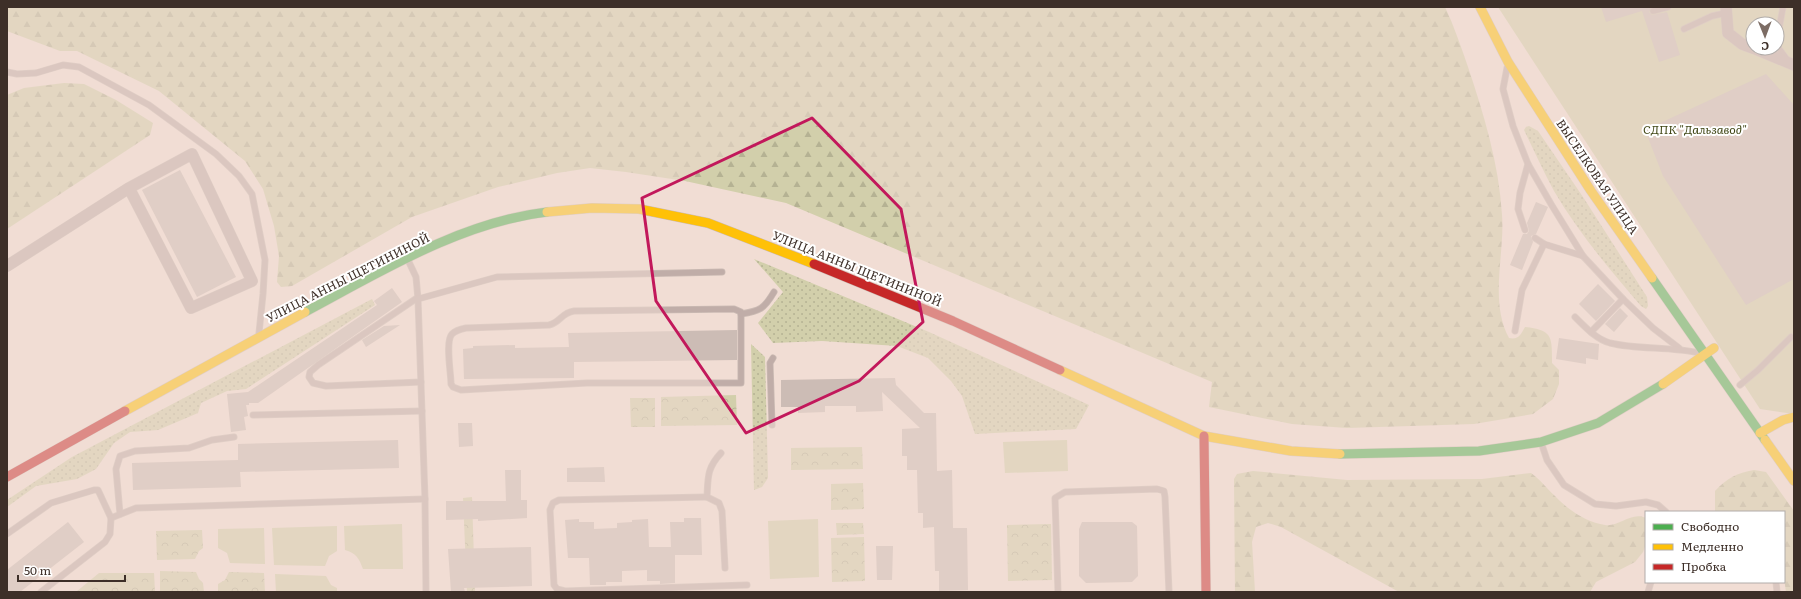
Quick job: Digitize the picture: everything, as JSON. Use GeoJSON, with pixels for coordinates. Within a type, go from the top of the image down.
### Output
{"type":"FeatureCollection","features":[{"type":"Feature","properties":{"kind":"main road","name":"ВЫСЕЛКОВАЯ УЛИЦА"},"geometry":{"type":"LineString","coordinates":[[1480,7],[1508,62],[1587,185],[1794,481]]}},
{"type":"Feature","properties":{"kind":"main road","name":"УЛИЦА АННЫ ЩЕТИНИНОЙ"},"geometry":{"type":"LineString","coordinates":[[7,476],[258,337],[407,258],[476,228],[545,212],[592,208],[639,209],[708,223],[808,261],[953,321],[1204,436],[1291,451],[1348,454],[1479,451],[1541,442],[1598,423],[1654,390],[1714,348]]}},
{"type":"Feature","properties":{"kind":"main road"},"geometry":{"type":"LineString","coordinates":[[1760,433],[1766,424],[1794,417]]}},
{"type":"Feature","properties":{"kind":"main road"},"geometry":{"type":"LineString","coordinates":[[1766,424],[1776,439]]}},
{"type":"Feature","properties":{"kind":"main road"},"geometry":{"type":"LineString","coordinates":[[1204,436],[1206,592]]}},
{"type":"Feature","properties":{"kind":"main road"},"geometry":{"type":"LineString","coordinates":[[1784,467],[1793,463]]}},
{"type":"Feature","properties":{"kind":"street"},"geometry":{"type":"LineString","coordinates":[[1726,10],[1728,33],[1745,45]]}},
{"type":"Feature","properties":{"kind":"street"},"geometry":{"type":"LineString","coordinates":[[1773,56],[1791,63]]}},
{"type":"Feature","properties":{"kind":"street"},"geometry":{"type":"LineString","coordinates":[[7,266],[129,188],[192,154],[252,281],[191,308],[129,188]]}},
{"type":"Feature","properties":{"kind":"lane"},"geometry":{"type":"LineString","coordinates":[[1653,11],[1668,7]]}},
{"type":"Feature","properties":{"kind":"lane"},"geometry":{"type":"LineString","coordinates":[[1684,29],[1726,10]]}},
{"type":"Feature","properties":{"kind":"lane"},"geometry":{"type":"LineString","coordinates":[[1508,62],[1503,89],[1513,126],[1528,164],[1583,256],[1653,328],[1679,348]]}},
{"type":"Feature","properties":{"kind":"lane"},"geometry":{"type":"LineString","coordinates":[[7,72],[17,74],[36,73],[63,65],[79,67],[149,105],[216,154],[239,176],[252,194],[264,260],[263,294],[258,337]]}},
{"type":"Feature","properties":{"kind":"lane"},"geometry":{"type":"LineString","coordinates":[[1525,230],[1518,209],[1520,193],[1528,164]]}},
{"type":"Feature","properties":{"kind":"lane"},"geometry":{"type":"LineString","coordinates":[[1535,238],[1544,244],[1583,256]]}},
{"type":"Feature","properties":{"kind":"lane"},"geometry":{"type":"LineString","coordinates":[[1515,331],[1522,290],[1544,244]]}},
{"type":"Feature","properties":{"kind":"lane"},"geometry":{"type":"LineString","coordinates":[[407,258],[416,277],[418,298],[425,499],[426,592]]}},
{"type":"Feature","properties":{"kind":"lane"},"geometry":{"type":"LineString","coordinates":[[421,382],[326,386],[313,384],[309,377],[310,372],[318,365],[418,298],[497,277],[722,272]]}},
{"type":"Feature","properties":{"kind":"lane"},"geometry":{"type":"LineString","coordinates":[[741,314],[742,383],[603,383],[461,390],[453,387],[451,384],[448,341],[453,333],[466,328],[549,325],[556,323],[563,314],[574,311],[730,309],[738,311],[741,314],[757,312],[767,304],[774,292]]}},
{"type":"Feature","properties":{"kind":"lane"},"geometry":{"type":"LineString","coordinates":[[1591,332],[1623,298]]}},
{"type":"Feature","properties":{"kind":"lane"},"geometry":{"type":"LineString","coordinates":[[1575,317],[1591,332],[1609,342],[1655,348],[1679,348],[1705,354]]}},
{"type":"Feature","properties":{"kind":"lane"},"geometry":{"type":"LineString","coordinates":[[1740,385],[1791,337]]}},
{"type":"Feature","properties":{"kind":"lane"},"geometry":{"type":"LineString","coordinates":[[772,358],[770,363],[772,425]]}},
{"type":"Feature","properties":{"kind":"lane"},"geometry":{"type":"LineString","coordinates":[[252,415],[422,411]]}},
{"type":"Feature","properties":{"kind":"lane"},"geometry":{"type":"LineString","coordinates":[[120,514],[116,469],[120,456],[136,451],[189,448],[212,440],[234,437]]}},
{"type":"Feature","properties":{"kind":"lane"},"geometry":{"type":"LineString","coordinates":[[1541,442],[1547,460],[1564,485],[1595,504],[1616,506],[1646,502],[1658,505],[1665,511]]}},
{"type":"Feature","properties":{"kind":"lane"},"geometry":{"type":"LineString","coordinates":[[707,497],[709,472],[713,462],[721,452]]}},
{"type":"Feature","properties":{"kind":"lane"},"geometry":{"type":"LineString","coordinates":[[1058,592],[1054,498],[1065,492],[1157,489],[1164,491],[1165,497],[1169,592]]}},
{"type":"Feature","properties":{"kind":"lane"},"geometry":{"type":"LineString","coordinates":[[7,534],[51,503],[92,490],[98,490],[111,518],[110,534],[105,542],[41,592]]}},
{"type":"Feature","properties":{"kind":"lane"},"geometry":{"type":"LineString","coordinates":[[726,568],[722,511],[719,503],[707,497],[559,500],[553,502],[550,510],[554,585],[557,589],[565,591],[747,585]]}},
{"type":"Feature","properties":{"kind":"lane"},"geometry":{"type":"LineString","coordinates":[[111,518],[136,508],[425,499]]}},
{"type":"Feature","properties":{"kind":"highlighted area"},"geometry":{"type":"Polygon","coordinates":[[[812,118],[901,209],[923,322],[859,381],[746,433],[656,301],[642,198],[812,118]]]}},
{"type":"Feature","properties":{"kind":"green space"},"geometry":{"type":"Polygon","coordinates":[[[7,7],[1445,7],[1460,44],[1480,103],[1498,177],[1502,215],[1499,293],[1503,324],[1509,338],[1517,337],[1521,334],[1525,327],[1541,330],[1549,336],[1552,347],[1552,363],[1559,370],[1559,384],[1553,399],[1533,414],[1474,424],[1347,428],[1292,424],[1209,407],[1212,382],[786,203],[685,181],[590,168],[557,173],[498,187],[412,217],[292,286],[281,287],[277,282],[279,256],[274,226],[263,189],[245,161],[159,91],[77,51],[60,51],[7,31],[7,7]]]}},
{"type":"Feature","properties":{"kind":"green space","name":"СДПК \"Дальзавод\""},"geometry":{"type":"Polygon","coordinates":[[[1498,7],[1794,7],[1794,414],[1760,409],[1498,7]]]}},
{"type":"Feature","properties":{"kind":"green space"},"geometry":{"type":"Polygon","coordinates":[[[64,83],[84,84],[116,100],[153,123],[150,135],[7,229],[7,95],[24,88],[64,83]]]}},
{"type":"Feature","properties":{"kind":"green space"},"geometry":{"type":"Polygon","coordinates":[[[1529,126],[1538,131],[1583,197],[1647,297],[1648,306],[1646,309],[1641,306],[1606,265],[1563,206],[1524,130],[1529,126]]]}},
{"type":"Feature","properties":{"kind":"green space"},"geometry":{"type":"Polygon","coordinates":[[[754,259],[929,332],[1089,405],[1076,429],[975,434],[962,396],[951,381],[928,358],[897,346],[822,341],[773,343],[758,323],[783,292],[754,259]]]}},
{"type":"Feature","properties":{"kind":"green space"},"geometry":{"type":"Polygon","coordinates":[[[372,299],[375,305],[246,389],[227,391],[201,403],[198,413],[158,430],[130,432],[114,443],[96,469],[77,479],[36,486],[7,507],[7,500],[72,457],[372,299]]]}},
{"type":"Feature","properties":{"kind":"green space"},"geometry":{"type":"Polygon","coordinates":[[[751,344],[765,357],[768,478],[762,487],[754,490],[751,344]]]}},
{"type":"Feature","properties":{"kind":"green space"},"geometry":{"type":"Polygon","coordinates":[[[736,395],[737,425],[661,426],[661,397],[736,395]]]}},
{"type":"Feature","properties":{"kind":"green space"},"geometry":{"type":"Polygon","coordinates":[[[630,398],[655,398],[655,427],[631,427],[630,398]]]}},
{"type":"Feature","properties":{"kind":"green space"},"geometry":{"type":"Polygon","coordinates":[[[1067,440],[1068,471],[1005,473],[1003,442],[1067,440]]]}},
{"type":"Feature","properties":{"kind":"green space"},"geometry":{"type":"Polygon","coordinates":[[[862,447],[863,469],[791,470],[791,448],[862,447]]]}},
{"type":"Feature","properties":{"kind":"green space"},"geometry":{"type":"Polygon","coordinates":[[[1754,470],[1766,472],[1794,511],[1794,592],[1786,592],[1785,583],[1785,511],[1715,511],[1715,491],[1733,477],[1754,470]]]}},
{"type":"Feature","properties":{"kind":"green space"},"geometry":{"type":"Polygon","coordinates":[[[1253,471],[1347,480],[1482,479],[1531,473],[1566,506],[1578,515],[1591,521],[1610,525],[1635,516],[1645,518],[1645,547],[1643,552],[1635,562],[1596,582],[1590,592],[1399,592],[1281,527],[1268,523],[1256,527],[1252,542],[1255,592],[1235,592],[1234,479],[1237,474],[1253,471]]]}},
{"type":"Feature","properties":{"kind":"green space"},"geometry":{"type":"Polygon","coordinates":[[[863,483],[864,509],[831,510],[831,484],[863,483]]]}},
{"type":"Feature","properties":{"kind":"green space"},"geometry":{"type":"Polygon","coordinates":[[[472,497],[475,592],[467,592],[463,498],[472,497]]]}},
{"type":"Feature","properties":{"kind":"green space"},"geometry":{"type":"Polygon","coordinates":[[[818,519],[819,577],[770,579],[768,521],[818,519]]]}},
{"type":"Feature","properties":{"kind":"green space"},"geometry":{"type":"Polygon","coordinates":[[[836,523],[863,523],[864,534],[837,535],[836,523]]]}},
{"type":"Feature","properties":{"kind":"green space"},"geometry":{"type":"Polygon","coordinates":[[[402,524],[403,569],[363,569],[357,556],[345,550],[344,526],[402,524]]]}},
{"type":"Feature","properties":{"kind":"green space"},"geometry":{"type":"Polygon","coordinates":[[[1051,524],[1052,580],[1008,581],[1007,525],[1051,524]]]}},
{"type":"Feature","properties":{"kind":"green space"},"geometry":{"type":"Polygon","coordinates":[[[337,526],[337,551],[329,556],[325,566],[274,565],[272,528],[337,526]]]}},
{"type":"Feature","properties":{"kind":"green space"},"geometry":{"type":"Polygon","coordinates":[[[264,528],[265,564],[230,563],[227,553],[218,548],[218,529],[264,528]]]}},
{"type":"Feature","properties":{"kind":"green space"},"geometry":{"type":"Polygon","coordinates":[[[202,530],[203,548],[199,551],[195,559],[157,560],[156,531],[202,530]]]}},
{"type":"Feature","properties":{"kind":"green space"},"geometry":{"type":"Polygon","coordinates":[[[864,537],[865,581],[832,582],[831,538],[864,537]]]}},
{"type":"Feature","properties":{"kind":"green space"},"geometry":{"type":"Polygon","coordinates":[[[160,571],[196,572],[199,579],[203,583],[204,592],[160,592],[160,571]]]}},
{"type":"Feature","properties":{"kind":"green space"},"geometry":{"type":"Polygon","coordinates":[[[229,572],[264,573],[265,592],[218,592],[218,584],[225,580],[229,572]]]}},
{"type":"Feature","properties":{"kind":"green space"},"geometry":{"type":"Polygon","coordinates":[[[99,573],[154,573],[155,592],[76,592],[99,573]]]}},
{"type":"Feature","properties":{"kind":"green space"},"geometry":{"type":"Polygon","coordinates":[[[275,574],[326,576],[331,585],[337,588],[337,592],[276,592],[275,574]]]}},
{"type":"Feature","properties":{"kind":"building"},"geometry":{"type":"Polygon","coordinates":[[[1601,7],[1652,7],[1649,12],[1652,15],[1667,12],[1680,55],[1659,62],[1642,11],[1606,22],[1601,7]]]}},
{"type":"Feature","properties":{"kind":"building"},"geometry":{"type":"Polygon","coordinates":[[[1766,74],[1794,105],[1794,279],[1746,305],[1663,176],[1645,130],[1766,74]]]}},
{"type":"Feature","properties":{"kind":"building"},"geometry":{"type":"Polygon","coordinates":[[[180,170],[236,277],[197,297],[142,190],[180,170]]]}},
{"type":"Feature","properties":{"kind":"building"},"geometry":{"type":"Polygon","coordinates":[[[1536,202],[1548,207],[1536,234],[1531,236],[1533,242],[1522,270],[1510,265],[1523,234],[1527,234],[1529,231],[1527,223],[1536,202]]]}},
{"type":"Feature","properties":{"kind":"building"},"geometry":{"type":"Polygon","coordinates":[[[1598,284],[1615,301],[1596,321],[1579,304],[1598,284]]]}},
{"type":"Feature","properties":{"kind":"building"},"geometry":{"type":"Polygon","coordinates":[[[392,288],[402,302],[258,403],[249,403],[249,405],[246,405],[248,416],[244,417],[246,430],[231,432],[227,394],[248,392],[377,305],[374,301],[392,288]]]}},
{"type":"Feature","properties":{"kind":"building"},"geometry":{"type":"Polygon","coordinates":[[[1620,308],[1628,316],[1614,332],[1605,324],[1620,308]]]}},
{"type":"Feature","properties":{"kind":"building"},"geometry":{"type":"Polygon","coordinates":[[[400,325],[366,347],[362,340],[384,326],[400,325]]]}},
{"type":"Feature","properties":{"kind":"building"},"geometry":{"type":"Polygon","coordinates":[[[737,330],[737,360],[574,362],[574,378],[464,379],[463,349],[473,348],[473,346],[515,345],[515,348],[569,347],[568,333],[737,330]]]}},
{"type":"Feature","properties":{"kind":"building"},"geometry":{"type":"Polygon","coordinates":[[[1559,338],[1599,344],[1598,360],[1586,358],[1586,364],[1556,359],[1559,338]]]}},
{"type":"Feature","properties":{"kind":"building"},"geometry":{"type":"Polygon","coordinates":[[[895,378],[896,385],[924,413],[936,413],[937,471],[952,470],[953,528],[967,528],[968,590],[939,591],[939,571],[935,571],[934,527],[923,528],[923,513],[918,513],[917,470],[907,470],[907,456],[902,456],[902,429],[920,428],[882,392],[883,411],[856,412],[856,406],[825,406],[825,412],[798,413],[798,407],[781,407],[781,380],[895,378]]]}},
{"type":"Feature","properties":{"kind":"building"},"geometry":{"type":"Polygon","coordinates":[[[458,423],[472,423],[473,446],[459,447],[458,423]]]}},
{"type":"Feature","properties":{"kind":"building"},"geometry":{"type":"Polygon","coordinates":[[[398,440],[399,468],[240,472],[241,487],[133,490],[132,463],[238,460],[238,444],[398,440]]]}},
{"type":"Feature","properties":{"kind":"building"},"geometry":{"type":"Polygon","coordinates":[[[604,467],[605,482],[567,482],[567,468],[604,467]]]}},
{"type":"Feature","properties":{"kind":"building"},"geometry":{"type":"Polygon","coordinates":[[[505,470],[521,470],[521,500],[527,500],[527,518],[478,521],[478,519],[446,520],[446,501],[506,501],[505,470]]]}},
{"type":"Feature","properties":{"kind":"building"},"geometry":{"type":"Polygon","coordinates":[[[684,518],[701,518],[702,555],[675,555],[675,583],[660,584],[660,581],[647,581],[647,570],[622,571],[622,582],[606,582],[606,585],[590,585],[589,558],[568,558],[565,520],[579,519],[579,522],[594,522],[594,529],[617,528],[617,523],[648,519],[649,547],[671,547],[670,522],[684,522],[684,518]]]}},
{"type":"Feature","properties":{"kind":"building"},"geometry":{"type":"Polygon","coordinates":[[[68,522],[84,542],[20,592],[7,592],[7,570],[68,522]]]}},
{"type":"Feature","properties":{"kind":"building"},"geometry":{"type":"Polygon","coordinates":[[[1082,522],[1132,522],[1137,526],[1138,576],[1132,582],[1086,583],[1079,576],[1079,529],[1082,522]]]}},
{"type":"Feature","properties":{"kind":"building"},"geometry":{"type":"Polygon","coordinates":[[[876,546],[893,546],[892,580],[877,580],[876,546]]]}},
{"type":"Feature","properties":{"kind":"building"},"geometry":{"type":"Polygon","coordinates":[[[531,547],[532,586],[464,588],[465,592],[451,592],[448,549],[531,547]]]}},
{"type":"Feature","properties":{"kind":"traffic: fast"},"geometry":{"type":"LineString","coordinates":[[305,312],[392,265],[452,237],[483,226],[547,212]]}},
{"type":"Feature","properties":{"kind":"traffic: fast"},"geometry":{"type":"LineString","coordinates":[[1652,278],[1765,440]]}},
{"type":"Feature","properties":{"kind":"traffic: fast"},"geometry":{"type":"LineString","coordinates":[[1340,454],[1479,451],[1541,442],[1598,423],[1663,384]]}},
{"type":"Feature","properties":{"kind":"traffic: slow"},"geometry":{"type":"LineString","coordinates":[[1480,7],[1508,62],[1591,191],[1652,278]]}},
{"type":"Feature","properties":{"kind":"traffic: slow"},"geometry":{"type":"LineString","coordinates":[[547,212],[592,208],[639,209],[708,223],[814,264]]}},
{"type":"Feature","properties":{"kind":"traffic: slow"},"geometry":{"type":"LineString","coordinates":[[125,411],[305,312]]}},
{"type":"Feature","properties":{"kind":"traffic: slow"},"geometry":{"type":"LineString","coordinates":[[1663,384],[1714,348]]}},
{"type":"Feature","properties":{"kind":"traffic: slow"},"geometry":{"type":"LineString","coordinates":[[1060,370],[1204,436],[1291,451],[1340,454]]}},
{"type":"Feature","properties":{"kind":"traffic: slow"},"geometry":{"type":"LineString","coordinates":[[1760,433],[1783,420],[1794,417]]}},
{"type":"Feature","properties":{"kind":"traffic: slow"},"geometry":{"type":"LineString","coordinates":[[1765,440],[1794,481]]}},
{"type":"Feature","properties":{"kind":"traffic: jam"},"geometry":{"type":"LineString","coordinates":[[814,264],[953,321],[1060,370]]}},
{"type":"Feature","properties":{"kind":"traffic: jam"},"geometry":{"type":"LineString","coordinates":[[7,477],[125,411]]}},
{"type":"Feature","properties":{"kind":"traffic: jam"},"geometry":{"type":"LineString","coordinates":[[1204,436],[1206,592]]}}]}
